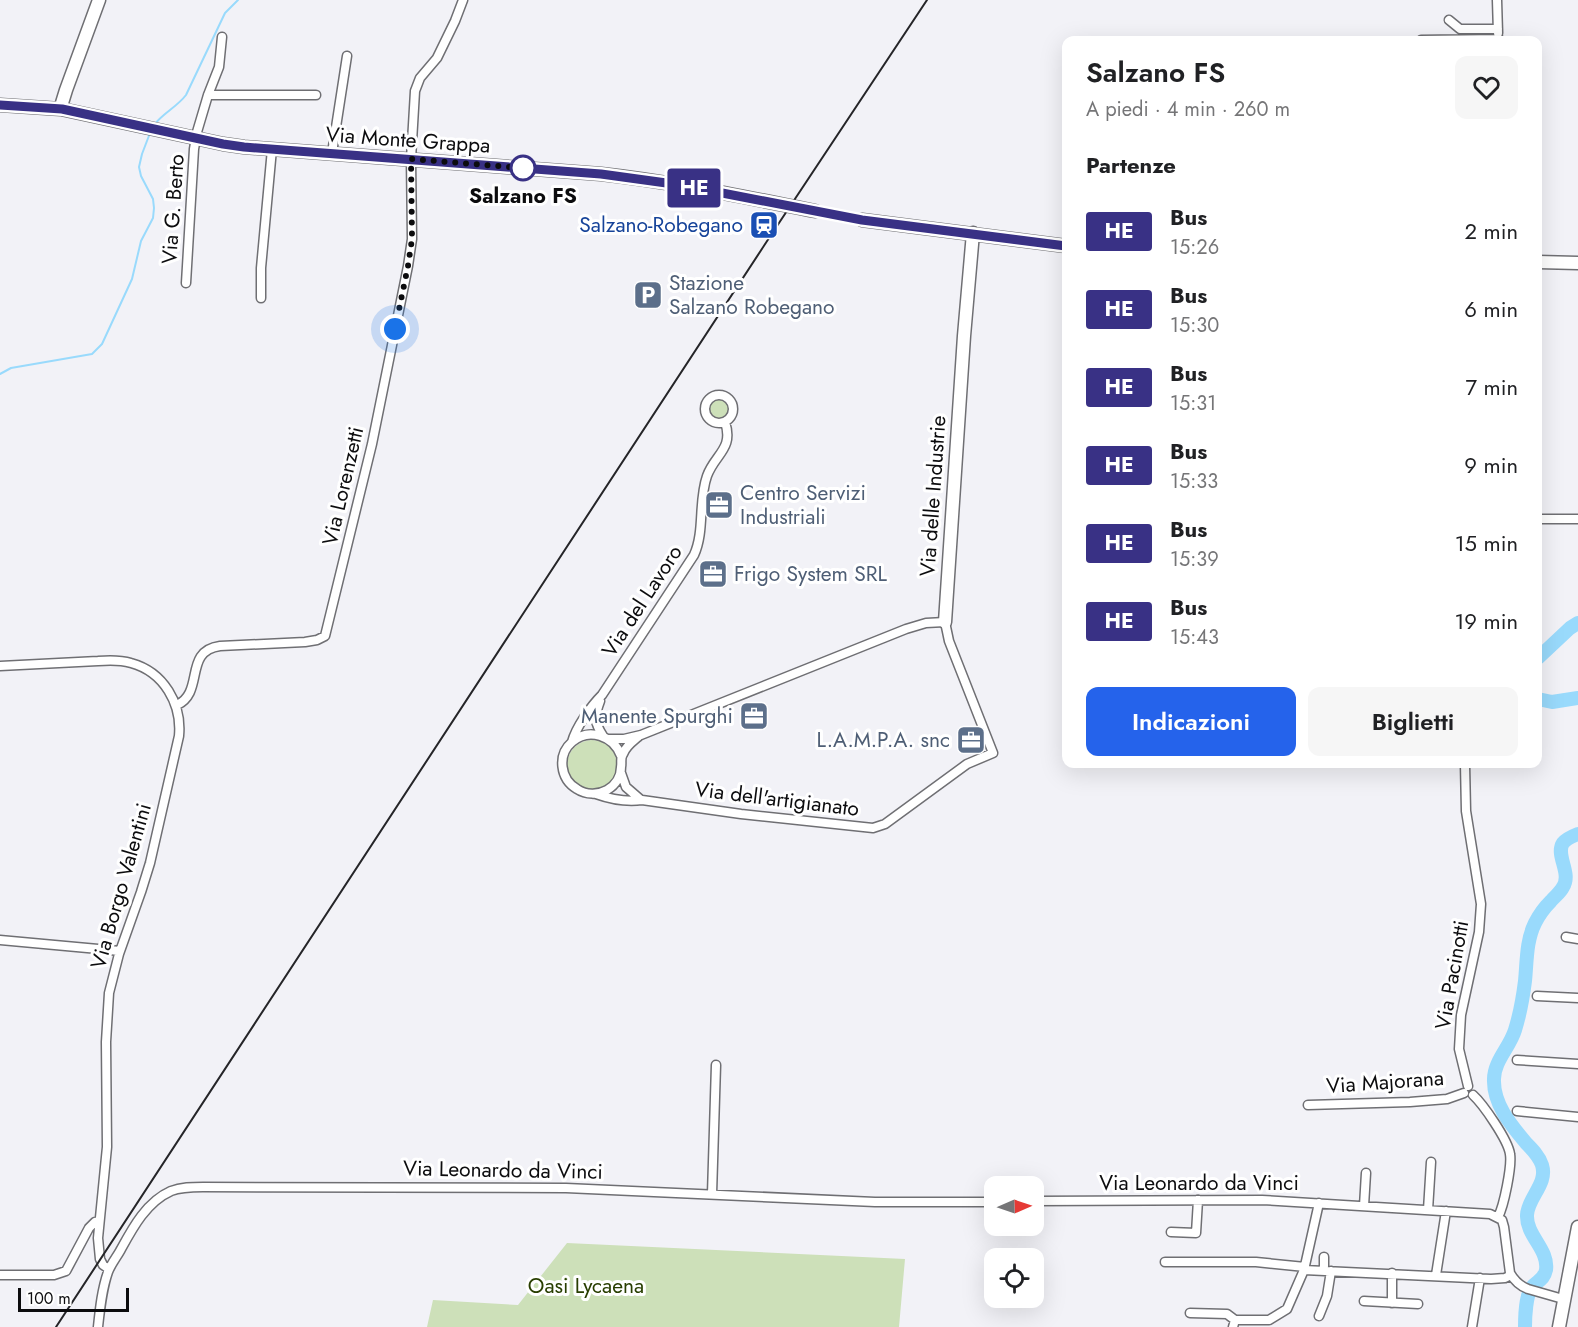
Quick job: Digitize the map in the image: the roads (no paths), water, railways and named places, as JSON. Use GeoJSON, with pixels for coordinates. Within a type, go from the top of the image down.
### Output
{"type":"FeatureCollection","features":[{"type":"Feature","properties":{"kind":"street"},"geometry":{"type":"LineString","coordinates":[[62,109],[66,90],[99,0]]}},
{"type":"Feature","properties":{"kind":"street"},"geometry":{"type":"LineString","coordinates":[[411,159],[416,84],[436,58],[456,21],[463,0]]}},
{"type":"Feature","properties":{"kind":"street"},"geometry":{"type":"LineString","coordinates":[[1497,0],[1499,36]]}},
{"type":"Feature","properties":{"kind":"street"},"geometry":{"type":"LineString","coordinates":[[1449,20],[1460,29],[1498,29]]}},
{"type":"Feature","properties":{"kind":"street","name":"Via G. Berto"},"geometry":{"type":"LineString","coordinates":[[186,283],[196,138],[208,95],[219,67],[222,37]]}},
{"type":"Feature","properties":{"kind":"street"},"geometry":{"type":"LineString","coordinates":[[332,153],[347,56]]}},
{"type":"Feature","properties":{"kind":"street"},"geometry":{"type":"LineString","coordinates":[[208,95],[316,95]]}},
{"type":"Feature","properties":{"kind":"street","name":"Via Monte Grappa"},"geometry":{"type":"LineString","coordinates":[[0,105],[62,109],[244,147],[641,179],[814,211]]}},
{"type":"Feature","properties":{"kind":"street"},"geometry":{"type":"LineString","coordinates":[[261,298],[261,268],[272,149]]}},
{"type":"Feature","properties":{"kind":"street","name":"Via Lorenzetti"},"geometry":{"type":"LineString","coordinates":[[177,705],[182,703],[191,689],[200,656],[210,648],[305,642],[325,636],[372,444],[408,266],[412,239],[411,159]]}},
{"type":"Feature","properties":{"kind":"street"},"geometry":{"type":"LineString","coordinates":[[862,220],[1062,245]]}},
{"type":"Feature","properties":{"kind":"street","name":"Via delle Industrie"},"geometry":{"type":"LineString","coordinates":[[973,233],[945,622],[946,634],[993,753]]}},
{"type":"Feature","properties":{"kind":"street"},"geometry":{"type":"LineString","coordinates":[[1542,262],[1578,263]]}},
{"type":"Feature","properties":{"kind":"street","name":"Via del Lavoro"},"geometry":{"type":"LineString","coordinates":[[572,742],[579,727],[698,548],[707,477],[728,441],[725,422]]}},
{"type":"Feature","properties":{"kind":"street"},"geometry":{"type":"LineString","coordinates":[[1542,519],[1578,519]]}},
{"type":"Feature","properties":{"kind":"street"},"geometry":{"type":"LineString","coordinates":[[572,742],[588,735],[624,739],[640,735],[906,629],[926,622],[945,622]]}},
{"type":"Feature","properties":{"kind":"street"},"geometry":{"type":"LineString","coordinates":[[0,666],[114,660],[134,663],[159,679],[170,691],[177,705]]}},
{"type":"Feature","properties":{"kind":"street","name":"Via del Lavoro"},"geometry":{"type":"LineString","coordinates":[[602,695],[595,713],[595,721],[606,738]]}},
{"type":"Feature","properties":{"kind":"street","name":"Via Borgo Valentini"},"geometry":{"type":"LineString","coordinates":[[109,1269],[103,1265],[99,1255],[98,1238],[107,1147],[108,1007],[120,951],[146,878],[168,786],[179,736],[177,705]]}},
{"type":"Feature","properties":{"kind":"street"},"geometry":{"type":"LineString","coordinates":[[621,756],[629,744],[640,735]]}},
{"type":"Feature","properties":{"kind":"street"},"geometry":{"type":"LineString","coordinates":[[596,794],[611,788],[620,772],[621,756],[617,747],[606,738]]}},
{"type":"Feature","properties":{"kind":"street","name":"Via dell'artigianato"},"geometry":{"type":"LineString","coordinates":[[572,742],[564,755],[562,768],[572,785],[579,791],[631,801],[642,800],[741,814],[873,828],[885,824],[967,764],[993,753]]}},
{"type":"Feature","properties":{"kind":"street","name":"Via Pacinotti"},"geometry":{"type":"LineString","coordinates":[[1465,768],[1466,811],[1481,914],[1461,1015],[1459,1049],[1468,1091],[1482,1106],[1510,1154],[1503,1206],[1498,1217]]}},
{"type":"Feature","properties":{"kind":"street"},"geometry":{"type":"LineString","coordinates":[[620,772],[626,787],[642,800]]}},
{"type":"Feature","properties":{"kind":"street"},"geometry":{"type":"LineString","coordinates":[[1566,937],[1578,939]]}},
{"type":"Feature","properties":{"kind":"street"},"geometry":{"type":"LineString","coordinates":[[0,940],[120,951]]}},
{"type":"Feature","properties":{"kind":"street"},"geometry":{"type":"LineString","coordinates":[[1537,996],[1578,998]]}},
{"type":"Feature","properties":{"kind":"street"},"geometry":{"type":"LineString","coordinates":[[1517,1060],[1578,1064]]}},
{"type":"Feature","properties":{"kind":"street"},"geometry":{"type":"LineString","coordinates":[[712,1194],[716,1065]]}},
{"type":"Feature","properties":{"kind":"street","name":"Via Majorana"},"geometry":{"type":"LineString","coordinates":[[1308,1105],[1419,1102],[1447,1099],[1468,1091]]}},
{"type":"Feature","properties":{"kind":"street"},"geometry":{"type":"LineString","coordinates":[[1517,1111],[1578,1117]]}},
{"type":"Feature","properties":{"kind":"street"},"geometry":{"type":"LineString","coordinates":[[1428,1210],[1431,1162]]}},
{"type":"Feature","properties":{"kind":"street"},"geometry":{"type":"LineString","coordinates":[[1364,1206],[1366,1173]]}},
{"type":"Feature","properties":{"kind":"street","name":"Via Leonardo da Vinci"},"geometry":{"type":"LineString","coordinates":[[98,1327],[101,1300],[109,1269],[134,1227],[149,1207],[166,1193],[181,1188],[554,1188],[875,1202],[984,1202]]}},
{"type":"Feature","properties":{"kind":"street"},"geometry":{"type":"LineString","coordinates":[[1171,1232],[1197,1233],[1198,1200]]}},
{"type":"Feature","properties":{"kind":"street","name":"Via Leonardo da Vinci"},"geometry":{"type":"LineString","coordinates":[[1044,1201],[1262,1200],[1490,1214],[1498,1217]]}},
{"type":"Feature","properties":{"kind":"street"},"geometry":{"type":"LineString","coordinates":[[1190,1313],[1227,1314],[1234,1324],[1269,1320],[1287,1309],[1305,1268],[1319,1203]]}},
{"type":"Feature","properties":{"kind":"street"},"geometry":{"type":"LineString","coordinates":[[1436,1275],[1446,1211]]}},
{"type":"Feature","properties":{"kind":"street"},"geometry":{"type":"LineString","coordinates":[[1498,1217],[1502,1220],[1506,1235],[1511,1275],[1522,1287],[1563,1299]]}},
{"type":"Feature","properties":{"kind":"street"},"geometry":{"type":"LineString","coordinates":[[0,1275],[54,1275],[66,1271],[89,1228],[99,1221]]}},
{"type":"Feature","properties":{"kind":"street"},"geometry":{"type":"LineString","coordinates":[[1559,1327],[1563,1299],[1576,1249],[1578,1227]]}},
{"type":"Feature","properties":{"kind":"street"},"geometry":{"type":"LineString","coordinates":[[1319,1316],[1327,1296],[1327,1271],[1324,1257]]}},
{"type":"Feature","properties":{"kind":"street"},"geometry":{"type":"LineString","coordinates":[[1165,1262],[1257,1262],[1327,1271],[1498,1279],[1511,1275]]}},
{"type":"Feature","properties":{"kind":"street"},"geometry":{"type":"LineString","coordinates":[[1392,1273],[1392,1303]]}},
{"type":"Feature","properties":{"kind":"street"},"geometry":{"type":"LineString","coordinates":[[1472,1327],[1480,1278]]}},
{"type":"Feature","properties":{"kind":"street"},"geometry":{"type":"LineString","coordinates":[[1364,1301],[1418,1304]]}},
{"type":"Feature","properties":{"kind":"water"},"geometry":{"type":"Polygon","coordinates":[[[1524,1293],[1534,1295],[1527,1327],[1519,1327],[1524,1293]]]}},
{"type":"Feature","properties":{"kind":"waterway"},"geometry":{"type":"LineString","coordinates":[[154,125],[186,95],[225,13],[238,0]]}},
{"type":"Feature","properties":{"kind":"waterway"},"geometry":{"type":"LineString","coordinates":[[0,374],[11,368],[92,354],[102,344],[132,279],[141,241],[153,218],[153,199],[139,167],[150,133]]}},
{"type":"Feature","properties":{"kind":"waterway"},"geometry":{"type":"LineString","coordinates":[[1542,654],[1578,623]]}},
{"type":"Feature","properties":{"kind":"waterway"},"geometry":{"type":"LineString","coordinates":[[1542,700],[1552,702],[1578,698]]}},
{"type":"Feature","properties":{"kind":"waterway"},"geometry":{"type":"LineString","coordinates":[[1525,1327],[1528,1295],[1546,1270],[1544,1256],[1530,1230],[1527,1215],[1543,1172],[1537,1156],[1504,1114],[1496,1097],[1494,1079],[1499,1060],[1513,1036],[1518,1018],[1532,930],[1540,914],[1565,882],[1566,876],[1561,853],[1563,843],[1578,834]]}},
{"type":"Feature","properties":{"kind":"tunnel"},"geometry":{"type":"LineString","coordinates":[[815,211],[862,220]]}},
{"type":"Feature","properties":{"kind":"railway"},"geometry":{"type":"LineString","coordinates":[[56,1327],[927,0]]}},
{"type":"Feature","properties":{"kind":"place","name":"Salzano FS"},"geometry":{"type":"Point","coordinates":[523,168]}},
{"type":"Feature","properties":{"kind":"place","name":"Salzano-Robegano"},"geometry":{"type":"Point","coordinates":[764,225]}},
{"type":"Feature","properties":{"kind":"place","name":"Stazione Salzano Robegano"},"geometry":{"type":"Point","coordinates":[648,295]}},
{"type":"Feature","properties":{"kind":"place","name":"Centro Servizi Industriali"},"geometry":{"type":"Point","coordinates":[719,505]}},
{"type":"Feature","properties":{"kind":"place","name":"Frigo System SRL"},"geometry":{"type":"Point","coordinates":[713,574]}},
{"type":"Feature","properties":{"kind":"place","name":"Manente Spurghi"},"geometry":{"type":"Point","coordinates":[754,716]}},
{"type":"Feature","properties":{"kind":"place","name":"L.A.M.P.A. snc"},"geometry":{"type":"Point","coordinates":[971,740]}},
{"type":"Feature","properties":{"kind":"park label","name":"Oasi Lycaena"},"geometry":{"type":"Point","coordinates":[586,1286]}}]}
